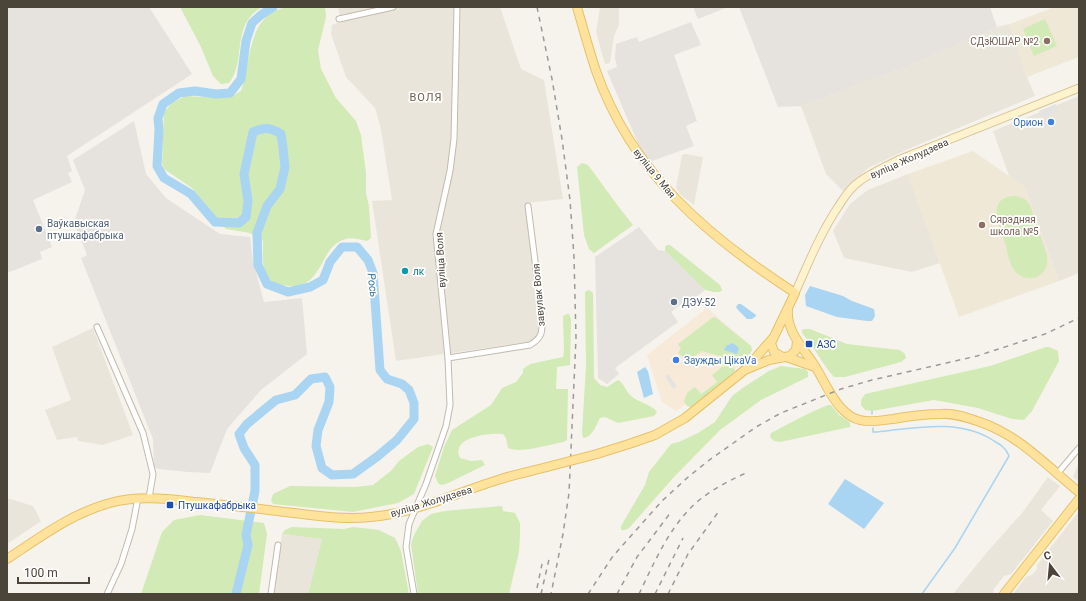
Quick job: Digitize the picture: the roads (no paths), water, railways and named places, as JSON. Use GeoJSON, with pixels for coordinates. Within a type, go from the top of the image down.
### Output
{"type":"FeatureCollection","features":[{"type":"Feature","properties":{"kind":"main road","name":"вуліца 9 Мая"},"geometry":{"type":"LineString","coordinates":[[577,7],[596,72],[623,130],[638,155],[674,198],[701,224],[739,255],[795,292]]}},
{"type":"Feature","properties":{"kind":"main road","name":"вуліца Жолудзева"},"geometry":{"type":"LineString","coordinates":[[795,292],[820,237],[847,193],[859,182],[874,172],[898,160],[1079,88]]}},
{"type":"Feature","properties":{"kind":"main road"},"geometry":{"type":"LineString","coordinates":[[746,369],[772,338],[788,309],[795,292]]}},
{"type":"Feature","properties":{"kind":"main road"},"geometry":{"type":"LineString","coordinates":[[788,309],[788,321],[795,337],[842,409],[858,420],[876,421],[921,415],[944,414],[962,416],[998,428],[1019,442],[1079,492]]}},
{"type":"Feature","properties":{"kind":"main road"},"geometry":{"type":"LineString","coordinates":[[746,369],[769,360],[785,357],[792,354],[796,350],[795,337],[788,331],[781,331],[772,338],[771,346],[774,352],[785,357],[815,367]]}},
{"type":"Feature","properties":{"kind":"main road","name":"вуліца Жолудзева"},"geometry":{"type":"LineString","coordinates":[[7,559],[55,528],[94,508],[127,499],[149,498],[341,518],[388,515],[415,508],[501,479],[597,454],[655,435],[685,418],[746,369]]}},
{"type":"Feature","properties":{"kind":"main road"},"geometry":{"type":"LineString","coordinates":[[1004,594],[1079,498]]}},
{"type":"Feature","properties":{"kind":"street"},"geometry":{"type":"LineString","coordinates":[[339,19],[393,7]]}},
{"type":"Feature","properties":{"kind":"street","name":"вуліца Воля"},"geometry":{"type":"LineString","coordinates":[[414,594],[406,548],[409,524],[426,484],[446,426],[450,397],[448,358],[436,234],[450,171],[454,139],[457,7]]}},
{"type":"Feature","properties":{"kind":"street","name":"завулак Воля"},"geometry":{"type":"LineString","coordinates":[[448,358],[530,345],[540,336],[542,316],[528,206]]}},
{"type":"Feature","properties":{"kind":"street"},"geometry":{"type":"LineString","coordinates":[[97,327],[143,434],[153,474],[149,498]]}},
{"type":"Feature","properties":{"kind":"street"},"geometry":{"type":"LineString","coordinates":[[1057,474],[1079,448]]}},
{"type":"Feature","properties":{"kind":"street"},"geometry":{"type":"LineString","coordinates":[[107,594],[123,557],[132,529],[138,498]]}},
{"type":"Feature","properties":{"kind":"street"},"geometry":{"type":"LineString","coordinates":[[271,594],[278,545]]}},
{"type":"Feature","properties":{"kind":"water"},"geometry":{"type":"Polygon","coordinates":[[[810,286],[843,296],[874,309],[875,316],[872,321],[837,317],[806,306],[805,295],[810,286]]]}},
{"type":"Feature","properties":{"kind":"water"},"geometry":{"type":"Polygon","coordinates":[[[738,304],[741,304],[756,316],[752,319],[747,319],[736,307],[738,304]]]}},
{"type":"Feature","properties":{"kind":"water"},"geometry":{"type":"Polygon","coordinates":[[[733,343],[739,348],[737,354],[724,350],[726,346],[733,343]]]}},
{"type":"Feature","properties":{"kind":"water"},"geometry":{"type":"Polygon","coordinates":[[[645,367],[648,371],[653,394],[644,398],[637,372],[645,367]]]}},
{"type":"Feature","properties":{"kind":"water"},"geometry":{"type":"Polygon","coordinates":[[[845,479],[884,503],[864,529],[828,504],[845,479]]]}},
{"type":"Feature","properties":{"kind":"waterway","name":"Рось"},"geometry":{"type":"LineString","coordinates":[[236,594],[248,545],[246,535],[255,491],[255,465],[244,448],[239,434],[247,424],[276,400],[295,395],[311,379],[325,377],[330,387],[329,402],[318,430],[316,446],[322,468],[332,475],[353,474],[397,440],[414,419],[414,403],[409,390],[402,384],[387,379],[380,370],[373,273],[368,260],[357,247],[342,247],[330,262],[323,280],[310,287],[288,292],[267,284],[258,265],[257,233],[267,206],[280,189],[285,167],[281,134],[267,128],[253,132],[244,174],[248,201],[246,217],[239,223],[215,222],[191,194],[164,178],[157,166],[159,130],[158,118],[163,104],[179,93],[195,91],[216,94],[230,93],[241,79],[246,41],[252,23],[273,7]]}},
{"type":"Feature","properties":{"kind":"waterway"},"geometry":{"type":"LineString","coordinates":[[873,428],[873,432],[937,426],[967,429],[981,434],[999,444],[1005,449],[1009,456],[955,548],[922,594]]}},
{"type":"Feature","properties":{"kind":"railway"},"geometry":{"type":"LineString","coordinates":[[537,7],[552,79],[570,200],[574,257],[576,338],[569,493],[563,534],[551,594]]}},
{"type":"Feature","properties":{"kind":"railway"},"geometry":{"type":"LineString","coordinates":[[588,594],[613,556],[662,501],[708,461],[756,427],[781,413],[841,389],[872,380],[977,356],[1045,334],[1079,318]]}},
{"type":"Feature","properties":{"kind":"railway"},"geometry":{"type":"LineString","coordinates":[[639,594],[665,542],[691,507],[713,490],[746,473]]}},
{"type":"Feature","properties":{"kind":"railway"},"geometry":{"type":"LineString","coordinates":[[668,594],[688,554],[719,511]]}},
{"type":"Feature","properties":{"kind":"railway"},"geometry":{"type":"LineString","coordinates":[[617,594],[637,557],[671,512]]}},
{"type":"Feature","properties":{"kind":"railway"},"geometry":{"type":"LineString","coordinates":[[655,594],[683,538]]}},
{"type":"Feature","properties":{"kind":"railway"},"geometry":{"type":"LineString","coordinates":[[541,594],[550,555]]}},
{"type":"Feature","properties":{"kind":"railway"},"geometry":{"type":"LineString","coordinates":[[537,588],[542,564]]}},
{"type":"Feature","properties":{"kind":"place","name":"СДзЮШАР №2"},"geometry":{"type":"Point","coordinates":[1047,41]}},
{"type":"Feature","properties":{"kind":"place","name":"Орион"},"geometry":{"type":"Point","coordinates":[1051,122]}},
{"type":"Feature","properties":{"kind":"place","name":"Сярэдняя школа №5"},"geometry":{"type":"Point","coordinates":[982,225]}},
{"type":"Feature","properties":{"kind":"place","name":"Ваўкавыская птушкафабрыка"},"geometry":{"type":"Point","coordinates":[39,229]}},
{"type":"Feature","properties":{"kind":"place","name":"лк"},"geometry":{"type":"Point","coordinates":[405,271]}},
{"type":"Feature","properties":{"kind":"place","name":"ДЭУ-52"},"geometry":{"type":"Point","coordinates":[674,302]}},
{"type":"Feature","properties":{"kind":"place","name":"АЗС"},"geometry":{"type":"Point","coordinates":[809,344]}},
{"type":"Feature","properties":{"kind":"place","name":"Заужды ЦікаVа"},"geometry":{"type":"Point","coordinates":[676,360]}},
{"type":"Feature","properties":{"kind":"place","name":"Птушкафабрыка"},"geometry":{"type":"Point","coordinates":[170,505]}},
{"type":"Feature","properties":{"kind":"district","name":"ВОЛЯ"},"geometry":{"type":"Point","coordinates":[426,97]}}]}
